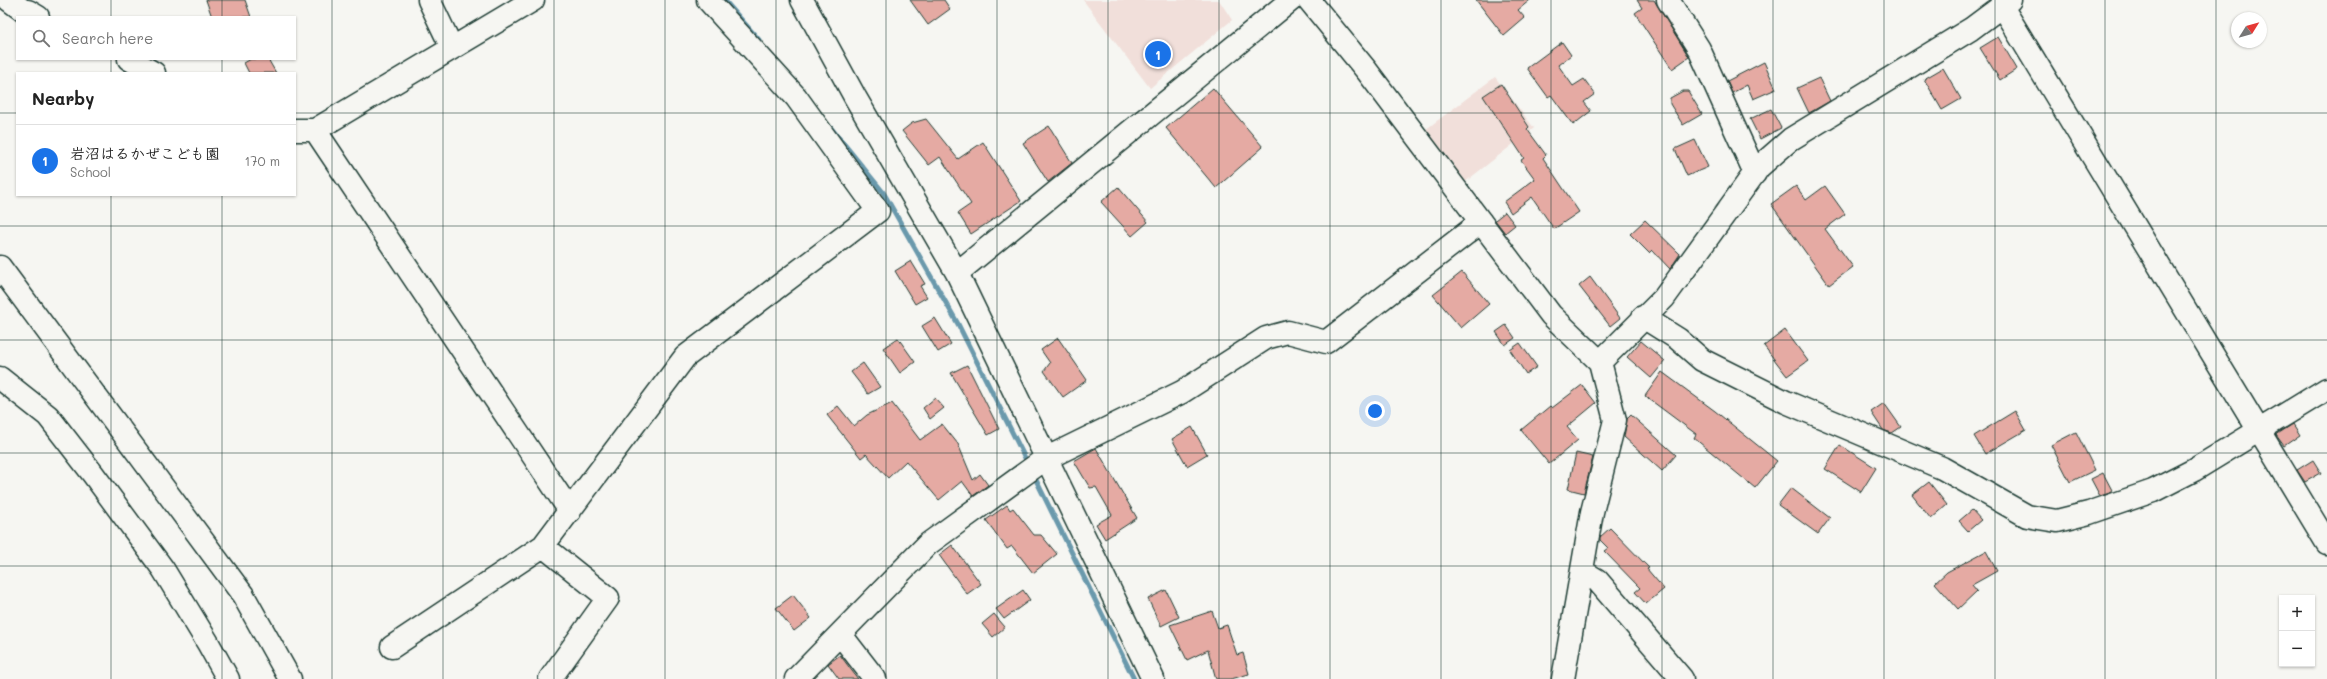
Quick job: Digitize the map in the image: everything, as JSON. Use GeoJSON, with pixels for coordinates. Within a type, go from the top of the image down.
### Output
{"type":"FeatureCollection","features":[{"type":"Feature","properties":{"kind":"street"},"geometry":{"type":"LineString","coordinates":[[9,0],[25,12],[28,11],[36,16]]}},
{"type":"Feature","properties":{"kind":"street"},"geometry":{"type":"LineString","coordinates":[[430,0],[452,48]]}},
{"type":"Feature","properties":{"kind":"street"},"geometry":{"type":"LineString","coordinates":[[533,0],[452,48],[305,130],[570,510]]}},
{"type":"Feature","properties":{"kind":"street"},"geometry":{"type":"LineString","coordinates":[[392,647],[543,546],[685,356],[878,212],[796,97],[708,0]]}},
{"type":"Feature","properties":{"kind":"street"},"geometry":{"type":"LineString","coordinates":[[802,0],[858,104],[957,273],[1153,679]]}},
{"type":"Feature","properties":{"kind":"street"},"geometry":{"type":"LineString","coordinates":[[957,273],[1291,0]]}},
{"type":"Feature","properties":{"kind":"street"},"geometry":{"type":"LineString","coordinates":[[1309,0],[1367,71],[1551,315],[1600,362],[1615,420],[1592,512],[1563,679]]}},
{"type":"Feature","properties":{"kind":"street"},"geometry":{"type":"LineString","coordinates":[[1668,0],[1699,50],[1756,173]]}},
{"type":"Feature","properties":{"kind":"street"},"geometry":{"type":"LineString","coordinates":[[1600,362],[1643,317],[1664,298],[1756,173],[1791,140],[1971,29],[2005,3],[2327,543]]}},
{"type":"Feature","properties":{"kind":"street"},"geometry":{"type":"LineString","coordinates":[[131,60],[152,72]]}},
{"type":"Feature","properties":{"kind":"street"},"geometry":{"type":"LineString","coordinates":[[796,679],[841,635],[928,544],[1046,459],[1182,392],[1266,338],[1288,332],[1326,342],[1481,222]]}},
{"type":"Feature","properties":{"kind":"street"},"geometry":{"type":"LineString","coordinates":[[0,267],[243,595],[290,679]]}},
{"type":"Feature","properties":{"kind":"street"},"geometry":{"type":"LineString","coordinates":[[1643,317],[1678,339],[1702,360],[1786,402],[1942,468],[2028,516],[2057,521],[2089,513],[2153,491],[2194,470],[2327,389]]}},
{"type":"Feature","properties":{"kind":"street"},"geometry":{"type":"LineString","coordinates":[[0,378],[48,416],[93,474],[163,569],[208,642],[228,679]]}},
{"type":"Feature","properties":{"kind":"street"},"geometry":{"type":"LineString","coordinates":[[543,546],[608,598],[550,679]]}},
{"type":"Feature","properties":{"kind":"street"},"geometry":{"type":"LineString","coordinates":[[1582,571],[1597,580],[1682,679]]}},
{"type":"Feature","properties":{"kind":"street"},"geometry":{"type":"LineString","coordinates":[[841,635],[874,679]]}},
{"type":"Feature","properties":{"kind":"shaded area"},"geometry":{"type":"Polygon","coordinates":[[[1083,0],[1219,0],[1232,20],[1150,88],[1083,0]]]}},
{"type":"Feature","properties":{"kind":"shaded area"},"geometry":{"type":"Polygon","coordinates":[[[1495,77],[1534,128],[1465,182],[1425,130],[1495,77]]]}},
{"type":"Feature","properties":{"kind":"building"},"geometry":{"type":"Polygon","coordinates":[[[206,0],[245,0],[251,16],[212,16],[206,0]]]}},
{"type":"Feature","properties":{"kind":"building"},"geometry":{"type":"Polygon","coordinates":[[[910,0],[944,0],[950,9],[928,25],[910,0]]]}},
{"type":"Feature","properties":{"kind":"building"},"geometry":{"type":"Polygon","coordinates":[[[1476,0],[1530,0],[1518,10],[1525,18],[1504,36],[1476,0]]]}},
{"type":"Feature","properties":{"kind":"building"},"geometry":{"type":"Polygon","coordinates":[[[1637,0],[1654,0],[1689,57],[1672,69],[1635,13],[1642,8],[1637,0]]]}},
{"type":"Feature","properties":{"kind":"building"},"geometry":{"type":"Polygon","coordinates":[[[1998,37],[2017,69],[2000,80],[1980,48],[1998,37]]]}},
{"type":"Feature","properties":{"kind":"building"},"geometry":{"type":"Polygon","coordinates":[[[1562,42],[1571,55],[1558,65],[1573,86],[1584,79],[1595,94],[1584,102],[1591,111],[1573,125],[1551,95],[1548,97],[1527,68],[1562,42]]]}},
{"type":"Feature","properties":{"kind":"building"},"geometry":{"type":"Polygon","coordinates":[[[249,60],[269,60],[275,72],[248,72],[244,63],[249,60]]]}},
{"type":"Feature","properties":{"kind":"building"},"geometry":{"type":"Polygon","coordinates":[[[1764,62],[1776,89],[1753,99],[1747,85],[1732,93],[1727,81],[1764,62]]]}},
{"type":"Feature","properties":{"kind":"building"},"geometry":{"type":"Polygon","coordinates":[[[1943,68],[1961,99],[1942,110],[1924,79],[1943,68]]]}},
{"type":"Feature","properties":{"kind":"building"},"geometry":{"type":"Polygon","coordinates":[[[1819,78],[1830,101],[1809,113],[1797,88],[1819,78]]]}},
{"type":"Feature","properties":{"kind":"building"},"geometry":{"type":"Polygon","coordinates":[[[1501,84],[1529,127],[1527,129],[1546,155],[1543,158],[1579,212],[1554,229],[1532,197],[1511,213],[1504,202],[1535,179],[1521,160],[1524,158],[1483,96],[1501,84]]]}},
{"type":"Feature","properties":{"kind":"building"},"geometry":{"type":"Polygon","coordinates":[[[1213,88],[1263,147],[1216,188],[1166,128],[1213,88]]]}},
{"type":"Feature","properties":{"kind":"building"},"geometry":{"type":"Polygon","coordinates":[[[1683,91],[1688,91],[1702,114],[1683,125],[1670,104],[1670,98],[1683,91]]]}},
{"type":"Feature","properties":{"kind":"building"},"geometry":{"type":"Polygon","coordinates":[[[1771,109],[1781,128],[1760,139],[1750,119],[1771,109]]]}},
{"type":"Feature","properties":{"kind":"building"},"geometry":{"type":"Polygon","coordinates":[[[926,119],[958,159],[983,142],[1021,201],[971,234],[958,213],[971,204],[940,157],[929,165],[902,131],[912,123],[926,119]]]}},
{"type":"Feature","properties":{"kind":"building"},"geometry":{"type":"Polygon","coordinates":[[[1049,126],[1072,163],[1048,182],[1023,143],[1049,126]]]}},
{"type":"Feature","properties":{"kind":"building"},"geometry":{"type":"Polygon","coordinates":[[[1695,140],[1708,167],[1687,176],[1675,149],[1695,140]]]}},
{"type":"Feature","properties":{"kind":"building"},"geometry":{"type":"Polygon","coordinates":[[[1796,186],[1806,200],[1825,186],[1845,214],[1825,229],[1853,267],[1829,285],[1771,204],[1796,186]]]}},
{"type":"Feature","properties":{"kind":"building"},"geometry":{"type":"Polygon","coordinates":[[[1118,187],[1148,222],[1132,236],[1101,202],[1118,187]]]}},
{"type":"Feature","properties":{"kind":"building"},"geometry":{"type":"Polygon","coordinates":[[[1505,212],[1515,225],[1505,233],[1495,220],[1505,212]]]}},
{"type":"Feature","properties":{"kind":"building"},"geometry":{"type":"Polygon","coordinates":[[[1645,220],[1680,254],[1670,269],[1652,250],[1649,253],[1630,234],[1645,220]]]}},
{"type":"Feature","properties":{"kind":"building"},"geometry":{"type":"Polygon","coordinates":[[[911,261],[925,284],[920,286],[927,297],[915,304],[895,271],[911,261]]]}},
{"type":"Feature","properties":{"kind":"building"},"geometry":{"type":"Polygon","coordinates":[[[1462,272],[1489,304],[1461,328],[1433,295],[1462,272]]]}},
{"type":"Feature","properties":{"kind":"building"},"geometry":{"type":"Polygon","coordinates":[[[1590,277],[1620,318],[1610,326],[1579,286],[1590,277]]]}},
{"type":"Feature","properties":{"kind":"building"},"geometry":{"type":"Polygon","coordinates":[[[935,318],[951,344],[938,352],[922,326],[935,318]]]}},
{"type":"Feature","properties":{"kind":"building"},"geometry":{"type":"Polygon","coordinates":[[[1506,325],[1515,338],[1505,345],[1496,332],[1506,325]]]}},
{"type":"Feature","properties":{"kind":"building"},"geometry":{"type":"Polygon","coordinates":[[[1785,330],[1808,361],[1787,376],[1764,346],[1785,330]]]}},
{"type":"Feature","properties":{"kind":"building"},"geometry":{"type":"Polygon","coordinates":[[[898,338],[915,362],[900,373],[883,348],[898,338]]]}},
{"type":"Feature","properties":{"kind":"building"},"geometry":{"type":"Polygon","coordinates":[[[1058,338],[1087,380],[1063,397],[1044,371],[1050,363],[1041,350],[1058,338]]]}},
{"type":"Feature","properties":{"kind":"building"},"geometry":{"type":"Polygon","coordinates":[[[1641,341],[1665,361],[1651,378],[1627,357],[1641,341]]]}},
{"type":"Feature","properties":{"kind":"building"},"geometry":{"type":"Polygon","coordinates":[[[1520,343],[1537,367],[1526,374],[1510,350],[1520,343]]]}},
{"type":"Feature","properties":{"kind":"building"},"geometry":{"type":"Polygon","coordinates":[[[863,363],[880,387],[868,394],[851,372],[863,363]]]}},
{"type":"Feature","properties":{"kind":"building"},"geometry":{"type":"Polygon","coordinates":[[[967,365],[999,429],[988,435],[951,373],[967,365]]]}},
{"type":"Feature","properties":{"kind":"building"},"geometry":{"type":"Polygon","coordinates":[[[1662,372],[1715,411],[1777,461],[1755,488],[1694,438],[1696,434],[1645,396],[1662,372]]]}},
{"type":"Feature","properties":{"kind":"building"},"geometry":{"type":"Polygon","coordinates":[[[1582,385],[1596,403],[1567,427],[1578,440],[1549,464],[1521,430],[1550,406],[1552,408],[1582,385]]]}},
{"type":"Feature","properties":{"kind":"building"},"geometry":{"type":"Polygon","coordinates":[[[935,398],[944,408],[930,419],[923,408],[935,398]]]}},
{"type":"Feature","properties":{"kind":"building"},"geometry":{"type":"Polygon","coordinates":[[[892,403],[920,440],[942,424],[958,444],[973,480],[980,474],[988,485],[973,496],[962,481],[939,500],[906,461],[888,478],[866,454],[861,458],[827,415],[838,406],[854,426],[867,415],[892,403]]]}},
{"type":"Feature","properties":{"kind":"building"},"geometry":{"type":"Polygon","coordinates":[[[1884,403],[1901,427],[1892,433],[1883,430],[1871,412],[1884,403]]]}},
{"type":"Feature","properties":{"kind":"building"},"geometry":{"type":"Polygon","coordinates":[[[2015,411],[2026,430],[1985,454],[1974,436],[2015,411]]]}},
{"type":"Feature","properties":{"kind":"building"},"geometry":{"type":"Polygon","coordinates":[[[1631,415],[1676,455],[1662,471],[1624,437],[1627,419],[1631,415]]]}},
{"type":"Feature","properties":{"kind":"building"},"geometry":{"type":"Polygon","coordinates":[[[2293,424],[2300,435],[2284,446],[2276,435],[2293,424]]]}},
{"type":"Feature","properties":{"kind":"building"},"geometry":{"type":"Polygon","coordinates":[[[1192,427],[1207,454],[1187,466],[1172,439],[1192,427]]]}},
{"type":"Feature","properties":{"kind":"building"},"geometry":{"type":"Polygon","coordinates":[[[2076,432],[2095,470],[2070,482],[2051,445],[2076,432]]]}},
{"type":"Feature","properties":{"kind":"building"},"geometry":{"type":"Polygon","coordinates":[[[1840,445],[1876,468],[1861,492],[1825,469],[1840,445]]]}},
{"type":"Feature","properties":{"kind":"building"},"geometry":{"type":"Polygon","coordinates":[[[1096,448],[1137,518],[1105,539],[1096,524],[1112,515],[1096,487],[1090,488],[1074,461],[1096,448]]]}},
{"type":"Feature","properties":{"kind":"building"},"geometry":{"type":"Polygon","coordinates":[[[1576,453],[1593,457],[1584,493],[1568,489],[1576,453]]]}},
{"type":"Feature","properties":{"kind":"building"},"geometry":{"type":"Polygon","coordinates":[[[2313,460],[2321,473],[2305,482],[2297,470],[2313,460]]]}},
{"type":"Feature","properties":{"kind":"building"},"geometry":{"type":"Polygon","coordinates":[[[2103,473],[2113,492],[2100,496],[2091,479],[2103,473]]]}},
{"type":"Feature","properties":{"kind":"building"},"geometry":{"type":"Polygon","coordinates":[[[1929,482],[1947,505],[1931,519],[1912,495],[1929,482]]]}},
{"type":"Feature","properties":{"kind":"building"},"geometry":{"type":"Polygon","coordinates":[[[1791,488],[1830,518],[1818,534],[1778,505],[1791,488]]]}},
{"type":"Feature","properties":{"kind":"building"},"geometry":{"type":"Polygon","coordinates":[[[1007,505],[1010,510],[1013,508],[1034,535],[1041,535],[1057,554],[1033,573],[1012,546],[1007,549],[986,520],[1007,505]]]}},
{"type":"Feature","properties":{"kind":"building"},"geometry":{"type":"Polygon","coordinates":[[[1972,510],[1981,520],[1968,531],[1959,521],[1972,510]]]}},
{"type":"Feature","properties":{"kind":"building"},"geometry":{"type":"Polygon","coordinates":[[[1610,528],[1649,568],[1647,569],[1664,589],[1646,604],[1635,592],[1640,588],[1604,551],[1608,548],[1600,540],[1600,537],[1610,528]]]}},
{"type":"Feature","properties":{"kind":"building"},"geometry":{"type":"Polygon","coordinates":[[[952,545],[981,584],[967,594],[939,555],[952,545]]]}},
{"type":"Feature","properties":{"kind":"building"},"geometry":{"type":"Polygon","coordinates":[[[1986,551],[1997,571],[1972,585],[1977,591],[1958,609],[1935,583],[1947,572],[1986,551]]]}},
{"type":"Feature","properties":{"kind":"building"},"geometry":{"type":"Polygon","coordinates":[[[1023,590],[1030,600],[1004,619],[996,609],[1023,590]]]}},
{"type":"Feature","properties":{"kind":"building"},"geometry":{"type":"Polygon","coordinates":[[[1166,590],[1179,617],[1161,626],[1148,599],[1166,590]]]}},
{"type":"Feature","properties":{"kind":"building"},"geometry":{"type":"Polygon","coordinates":[[[793,595],[811,618],[794,631],[776,608],[793,595]]]}},
{"type":"Feature","properties":{"kind":"building"},"geometry":{"type":"Polygon","coordinates":[[[1212,611],[1218,628],[1227,625],[1237,655],[1243,653],[1249,674],[1231,679],[1216,679],[1208,650],[1187,660],[1170,625],[1212,611]]]}},
{"type":"Feature","properties":{"kind":"building"},"geometry":{"type":"Polygon","coordinates":[[[994,614],[1005,627],[993,637],[982,624],[994,614]]]}},
{"type":"Feature","properties":{"kind":"building"},"geometry":{"type":"Polygon","coordinates":[[[840,655],[858,679],[839,679],[828,664],[840,655]]]}},
{"type":"Feature","properties":{"kind":"waterway"},"geometry":{"type":"LineString","coordinates":[[724,0],[759,40]]}},
{"type":"Feature","properties":{"kind":"waterway"},"geometry":{"type":"LineString","coordinates":[[831,128],[883,192],[958,324],[1026,460]]}},
{"type":"Feature","properties":{"kind":"waterway"},"geometry":{"type":"LineString","coordinates":[[1036,480],[1134,679]]}},
{"type":"Feature","properties":{"kind":"place","name":"岩沼はるかぜこども園"},"geometry":{"type":"Point","coordinates":[1158,54]}}]}
